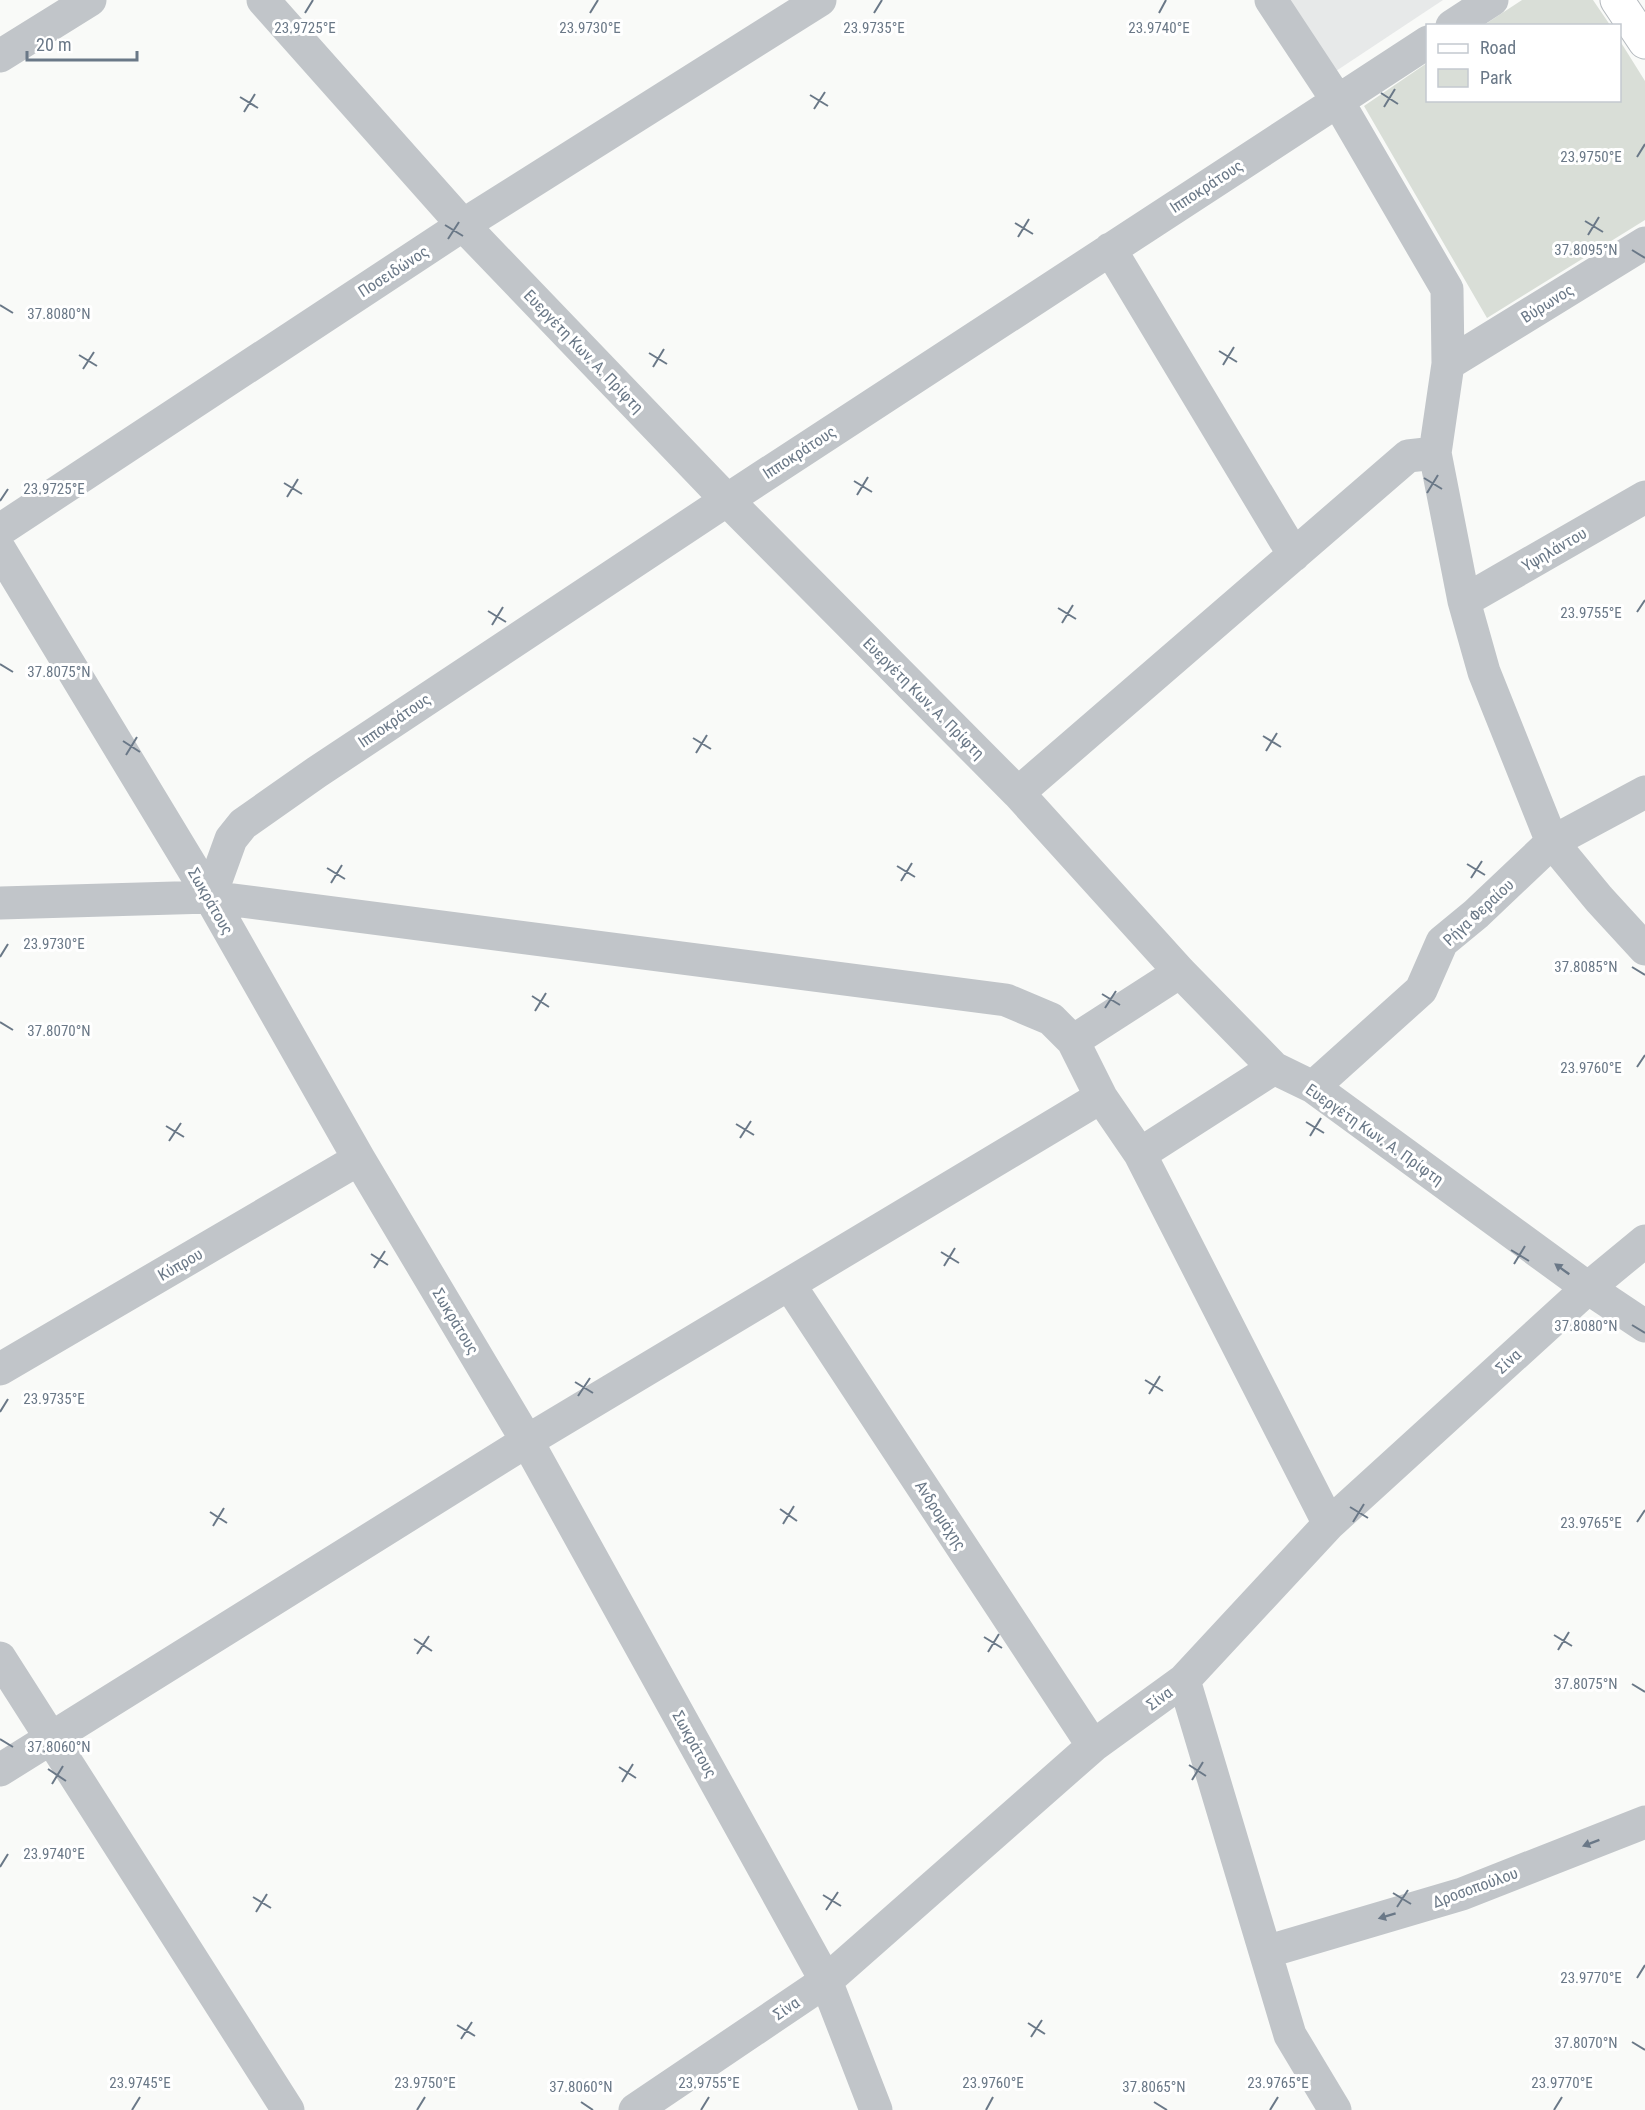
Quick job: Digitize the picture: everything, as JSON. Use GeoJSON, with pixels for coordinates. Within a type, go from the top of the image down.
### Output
{"type":"FeatureCollection","features":[{"type":"Feature","properties":{"kind":"main road"},"geometry":{"type":"LineString","coordinates":[[1617,0],[1645,42]]}},
{"type":"Feature","properties":{"kind":"street"},"geometry":{"type":"LineString","coordinates":[[0,56],[90,0]]}},
{"type":"Feature","properties":{"kind":"street","name":"Ευεργέτη Κων. Α. Πρίφτη"},"geometry":{"type":"LineString","coordinates":[[263,0],[463,225],[727,500],[1018,793],[1180,972],[1274,1068],[1313,1087],[1588,1288],[1645,1326]]}},
{"type":"Feature","properties":{"kind":"street","name":"Ποσειδώνος"},"geometry":{"type":"LineString","coordinates":[[0,530],[463,225],[820,0]]}},
{"type":"Feature","properties":{"kind":"street"},"geometry":{"type":"LineString","coordinates":[[1271,0],[1337,100],[1447,289],[1448,364],[1435,453],[1464,601],[1484,672],[1552,842],[1599,899],[1645,949]]}},
{"type":"Feature","properties":{"kind":"street"},"geometry":{"type":"LineString","coordinates":[[1455,24],[1492,0]]}},
{"type":"Feature","properties":{"kind":"street","name":"Ιπποκράτους"},"geometry":{"type":"LineString","coordinates":[[210,897],[231,839],[243,824],[317,772],[727,500],[1426,43]]}},
{"type":"Feature","properties":{"kind":"street","name":"Βύρωνος"},"geometry":{"type":"LineString","coordinates":[[1448,364],[1645,243]]}},
{"type":"Feature","properties":{"kind":"street"},"geometry":{"type":"LineString","coordinates":[[1110,249],[1294,555]]}},
{"type":"Feature","properties":{"kind":"street"},"geometry":{"type":"LineString","coordinates":[[1018,793],[1408,456],[1435,453]]}},
{"type":"Feature","properties":{"kind":"street","name":"Υψηλάντου"},"geometry":{"type":"LineString","coordinates":[[1464,601],[1645,497]]}},
{"type":"Feature","properties":{"kind":"street","name":"Σωκράτους"},"geometry":{"type":"LineString","coordinates":[[0,550],[210,897],[359,1159],[527,1441],[826,1981],[876,2110]]}},
{"type":"Feature","properties":{"kind":"street","name":"Ρήγα Φεραίου"},"geometry":{"type":"LineString","coordinates":[[1313,1087],[1421,990],[1442,942],[1476,914],[1552,842],[1645,792]]}},
{"type":"Feature","properties":{"kind":"street"},"geometry":{"type":"LineString","coordinates":[[0,903],[210,897],[1006,1000],[1051,1019],[1073,1041],[1101,1097],[1140,1154],[1329,1524]]}},
{"type":"Feature","properties":{"kind":"street"},"geometry":{"type":"LineString","coordinates":[[1073,1041],[1180,972]]}},
{"type":"Feature","properties":{"kind":"street"},"geometry":{"type":"LineString","coordinates":[[1140,1154],[1274,1068]]}},
{"type":"Feature","properties":{"kind":"street"},"geometry":{"type":"LineString","coordinates":[[0,1770],[527,1441],[1101,1097]]}},
{"type":"Feature","properties":{"kind":"street","name":"Κύπρου"},"geometry":{"type":"LineString","coordinates":[[0,1369],[359,1159]]}},
{"type":"Feature","properties":{"kind":"street","name":"Σίνα"},"geometry":{"type":"LineString","coordinates":[[635,2110],[826,1981],[1093,1746],[1184,1680],[1329,1524],[1588,1288],[1645,1241]]}},
{"type":"Feature","properties":{"kind":"street","name":"Ανδρομάχης"},"geometry":{"type":"LineString","coordinates":[[789,1284],[1093,1746]]}},
{"type":"Feature","properties":{"kind":"street"},"geometry":{"type":"LineString","coordinates":[[0,1658],[288,2110]]}},
{"type":"Feature","properties":{"kind":"street"},"geometry":{"type":"LineString","coordinates":[[1184,1680],[1290,2035],[1335,2110]]}},
{"type":"Feature","properties":{"kind":"street","name":"Δροσοπούλου"},"geometry":{"type":"LineString","coordinates":[[1266,1952],[1462,1894],[1645,1822]]}},
{"type":"Feature","properties":{"kind":"shaded area"},"geometry":{"type":"Polygon","coordinates":[[[1287,0],[1443,0],[1333,73],[1287,0]]]}},
{"type":"Feature","properties":{"kind":"green space"},"geometry":{"type":"Polygon","coordinates":[[[1522,0],[1593,0],[1609,24],[1486,24],[1522,0]]]}},
{"type":"Feature","properties":{"kind":"green space"},"geometry":{"type":"Polygon","coordinates":[[[1621,43],[1645,81],[1645,220],[1487,318],[1364,106],[1426,64],[1426,102],[1621,102],[1621,43]]]}}]}
